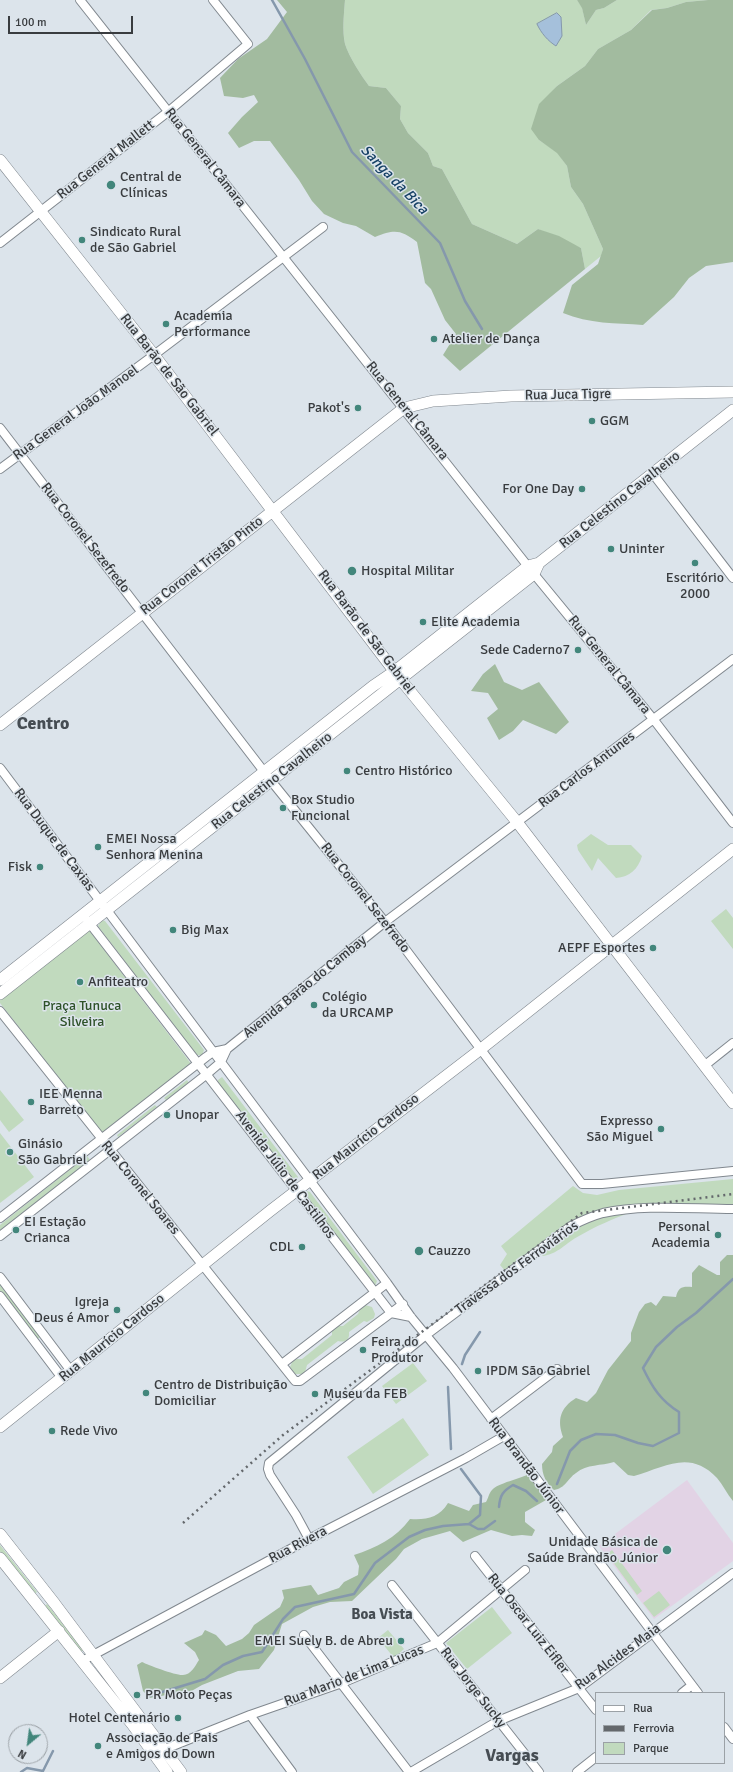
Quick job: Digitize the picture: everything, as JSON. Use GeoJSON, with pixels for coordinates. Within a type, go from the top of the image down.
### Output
{"type":"FeatureCollection","features":[{"type":"Feature","properties":{"kind":"main road","name":"Rua Barão de São Gabriel"},"geometry":{"type":"LineString","coordinates":[[0,160],[154,355],[398,675],[517,822],[733,1103]]}},
{"type":"Feature","properties":{"kind":"main road","name":"Rua Juca Tigre"},"geometry":{"type":"LineString","coordinates":[[404,408],[434,401],[511,396],[733,392]]}},
{"type":"Feature","properties":{"kind":"main road","name":"Rua Coronel Tristão Pinto"},"geometry":{"type":"LineString","coordinates":[[0,725],[142,612],[404,408]]}},
{"type":"Feature","properties":{"kind":"main road","name":"Rua Celestino Cavalheiro"},"geometry":{"type":"LineString","coordinates":[[0,994],[272,782],[398,675],[701,437],[733,410]]}},
{"type":"Feature","properties":{"kind":"main road","name":"Rua Celestino Cavalheiro"},"geometry":{"type":"LineString","coordinates":[[701,437],[733,420]]}},
{"type":"Feature","properties":{"kind":"main road","name":"Rua Celestino Cavalheiro"},"geometry":{"type":"LineString","coordinates":[[0,980],[373,686],[398,675]]}},
{"type":"Feature","properties":{"kind":"main road","name":"Rua Maurício Cardoso"},"geometry":{"type":"LineString","coordinates":[[0,1427],[202,1265],[481,1049],[733,849]]}},
{"type":"Feature","properties":{"kind":"main road"},"geometry":{"type":"LineString","coordinates":[[0,1534],[93,1655],[158,1752],[167,1772]]}},
{"type":"Feature","properties":{"kind":"main road"},"geometry":{"type":"LineString","coordinates":[[0,1558],[158,1752],[178,1771]]}},
{"type":"Feature","properties":{"kind":"main road"},"geometry":{"type":"LineString","coordinates":[[35,1602],[46,1593]]}},
{"type":"Feature","properties":{"kind":"main road"},"geometry":{"type":"LineString","coordinates":[[0,1678],[59,1631]]}},
{"type":"Feature","properties":{"kind":"street","name":"Rua General Câmara"},"geometry":{"type":"LineString","coordinates":[[80,0],[169,111],[283,258],[534,568],[733,823]]}},
{"type":"Feature","properties":{"kind":"street","name":"Rua General Mallett"},"geometry":{"type":"LineString","coordinates":[[0,243],[169,111],[248,44],[213,0]]}},
{"type":"Feature","properties":{"kind":"street","name":"Rua General João Manoel"},"geometry":{"type":"LineString","coordinates":[[0,469],[323,227]]}},
{"type":"Feature","properties":{"kind":"street","name":"Rua Coronel Sezefredo"},"geometry":{"type":"LineString","coordinates":[[0,428],[264,772],[385,922],[582,1184],[602,1184],[733,1172]]}},
{"type":"Feature","properties":{"kind":"street"},"geometry":{"type":"LineString","coordinates":[[653,474],[733,578]]}},
{"type":"Feature","properties":{"kind":"street","name":"Rua Carlos Antunes"},"geometry":{"type":"LineString","coordinates":[[517,822],[733,659]]}},
{"type":"Feature","properties":{"kind":"street","name":"Rua Duque de Caxias"},"geometry":{"type":"LineString","coordinates":[[0,768],[107,911]]}},
{"type":"Feature","properties":{"kind":"street","name":"Avenida Barão do Cambay"},"geometry":{"type":"LineString","coordinates":[[0,1236],[207,1074],[221,1062],[227,1049],[385,922],[517,822]]}},
{"type":"Feature","properties":{"kind":"street","name":"Avenida Júlio de Castilhos"},"geometry":{"type":"LineString","coordinates":[[107,911],[403,1304],[411,1317]]}},
{"type":"Feature","properties":{"kind":"street","name":"Avenida Júlio de Castilhos"},"geometry":{"type":"LineString","coordinates":[[83,914],[391,1313]]}},
{"type":"Feature","properties":{"kind":"street","name":"Rua Coronel Soares"},"geometry":{"type":"LineString","coordinates":[[0,1011],[295,1381],[300,1381],[391,1313]]}},
{"type":"Feature","properties":{"kind":"street"},"geometry":{"type":"LineString","coordinates":[[704,1066],[733,1042]]}},
{"type":"Feature","properties":{"kind":"street","name":"Avenida Barão do Cambay"},"geometry":{"type":"LineString","coordinates":[[0,1218],[213,1052],[227,1049]]}},
{"type":"Feature","properties":{"kind":"street","name":"Travessa dos Ferroviários"},"geometry":{"type":"LineString","coordinates":[[309,1539],[290,1505],[270,1475],[268,1469],[269,1462],[426,1335],[571,1226],[602,1213],[640,1209],[733,1209]]}},
{"type":"Feature","properties":{"kind":"street"},"geometry":{"type":"LineString","coordinates":[[0,1277],[71,1371]]}},
{"type":"Feature","properties":{"kind":"street"},"geometry":{"type":"LineString","coordinates":[[282,1364],[387,1283]]}},
{"type":"Feature","properties":{"kind":"street"},"geometry":{"type":"LineString","coordinates":[[0,1296],[62,1378]]}},
{"type":"Feature","properties":{"kind":"street"},"geometry":{"type":"LineString","coordinates":[[391,1313],[403,1304]]}},
{"type":"Feature","properties":{"kind":"street"},"geometry":{"type":"LineString","coordinates":[[391,1313],[411,1317]]}},
{"type":"Feature","properties":{"kind":"street","name":"Rua Brandão Júnior"},"geometry":{"type":"LineString","coordinates":[[411,1317],[491,1418],[697,1692]]}},
{"type":"Feature","properties":{"kind":"street"},"geometry":{"type":"LineString","coordinates":[[40,1348],[49,1341]]}},
{"type":"Feature","properties":{"kind":"street"},"geometry":{"type":"LineString","coordinates":[[491,1418],[557,1369]]}},
{"type":"Feature","properties":{"kind":"street","name":"Rua Rivera"},"geometry":{"type":"LineString","coordinates":[[82,1660],[309,1539],[466,1458],[504,1436]]}},
{"type":"Feature","properties":{"kind":"street","name":"Rua Oscar Luiz Eifler"},"geometry":{"type":"LineString","coordinates":[[475,1556],[595,1709]]}},
{"type":"Feature","properties":{"kind":"street","name":"Rua Mario de Lima Lucas"},"geometry":{"type":"LineString","coordinates":[[158,1752],[250,1715],[342,1683],[437,1643],[525,1570]]}},
{"type":"Feature","properties":{"kind":"street","name":"Rua Alcides Maia"},"geometry":{"type":"LineString","coordinates":[[410,1772],[498,1721],[579,1688],[733,1573]]}},
{"type":"Feature","properties":{"kind":"street","name":"Rua Jorge Sucky"},"geometry":{"type":"LineString","coordinates":[[392,1585],[539,1772]]}},
{"type":"Feature","properties":{"kind":"street"},"geometry":{"type":"LineString","coordinates":[[304,1635],[410,1772]]}},
{"type":"Feature","properties":{"kind":"street"},"geometry":{"type":"LineString","coordinates":[[683,1692],[692,1685]]}},
{"type":"Feature","properties":{"kind":"street"},"geometry":{"type":"LineString","coordinates":[[250,1715],[292,1772]]}},
{"type":"Feature","properties":{"kind":"street"},"geometry":{"type":"LineString","coordinates":[[725,1728],[733,1739]]}},
{"type":"Feature","properties":{"kind":"street"},"geometry":{"type":"LineString","coordinates":[[577,1772],[595,1757]]}},
{"type":"Feature","properties":{"kind":"shaded area","name":"Unidade Básica de Saúde Brandão Júnior"},"geometry":{"type":"Polygon","coordinates":[[[687,1480],[733,1543],[733,1561],[654,1619],[599,1546],[687,1480]]]}},
{"type":"Feature","properties":{"kind":"green space"},"geometry":{"type":"Polygon","coordinates":[[[277,0],[345,0],[344,39],[352,60],[369,86],[386,88],[401,106],[400,119],[408,133],[428,153],[433,166],[442,169],[472,224],[517,244],[538,229],[559,236],[581,248],[585,269],[460,371],[443,355],[456,334],[445,320],[431,289],[425,283],[417,242],[398,232],[375,237],[356,226],[343,223],[324,214],[312,201],[299,180],[270,141],[254,141],[239,148],[228,133],[258,102],[254,95],[243,98],[224,96],[220,78],[238,59],[267,39],[287,12],[277,0]]]}},
{"type":"Feature","properties":{"kind":"green space"},"geometry":{"type":"Polygon","coordinates":[[[345,0],[577,0],[582,7],[586,25],[596,10],[604,8],[617,0],[708,0],[686,2],[667,8],[651,10],[631,30],[598,49],[585,66],[557,86],[549,95],[539,140],[557,152],[567,166],[571,187],[583,204],[603,249],[601,256],[585,269],[581,248],[538,229],[517,244],[472,224],[442,169],[433,166],[428,153],[408,133],[400,119],[401,106],[386,88],[369,86],[352,60],[344,39],[345,0]]]}},
{"type":"Feature","properties":{"kind":"green space"},"geometry":{"type":"Polygon","coordinates":[[[577,0],[617,0],[604,8],[596,10],[586,25],[582,8],[577,0]]]}},
{"type":"Feature","properties":{"kind":"green space"},"geometry":{"type":"Polygon","coordinates":[[[733,0],[733,262],[706,266],[689,278],[674,297],[643,325],[593,321],[573,317],[563,313],[572,285],[598,264],[603,249],[583,204],[571,187],[567,166],[557,153],[539,140],[531,129],[539,104],[557,86],[585,66],[598,49],[631,30],[652,10],[667,8],[686,2],[733,0]]]}},
{"type":"Feature","properties":{"kind":"green space"},"geometry":{"type":"Polygon","coordinates":[[[495,664],[504,682],[522,690],[539,682],[569,722],[556,734],[523,720],[513,731],[499,740],[487,718],[498,709],[488,693],[471,691],[483,674],[495,664]]]}},
{"type":"Feature","properties":{"kind":"green space"},"geometry":{"type":"Polygon","coordinates":[[[591,834],[608,845],[631,845],[642,856],[633,872],[616,878],[598,858],[592,871],[578,850],[577,845],[591,834]]]}},
{"type":"Feature","properties":{"kind":"green space"},"geometry":{"type":"Polygon","coordinates":[[[726,909],[733,918],[733,949],[711,921],[726,909]]]}},
{"type":"Feature","properties":{"kind":"green space"},"geometry":{"type":"Polygon","coordinates":[[[102,920],[105,921],[204,1050],[202,1055],[196,1055],[98,926],[102,920]]]}},
{"type":"Feature","properties":{"kind":"green space","name":"Praça Tunuca Silveira"},"geometry":{"type":"Polygon","coordinates":[[[89,930],[192,1065],[104,1135],[0,1003],[0,999],[89,930]]]}},
{"type":"Feature","properties":{"kind":"green space"},"geometry":{"type":"Polygon","coordinates":[[[222,1077],[298,1177],[296,1181],[294,1181],[218,1083],[218,1080],[222,1077]]]}},
{"type":"Feature","properties":{"kind":"green space"},"geometry":{"type":"Polygon","coordinates":[[[187,1080],[189,1083],[166,1100],[164,1098],[187,1080]]]}},
{"type":"Feature","properties":{"kind":"green space"},"geometry":{"type":"Polygon","coordinates":[[[0,1090],[24,1120],[9,1132],[0,1120],[0,1090]]]}},
{"type":"Feature","properties":{"kind":"green space"},"geometry":{"type":"Polygon","coordinates":[[[155,1105],[157,1107],[118,1137],[117,1135],[155,1105]]]}},
{"type":"Feature","properties":{"kind":"green space","name":"Ginásio São Gabriel"},"geometry":{"type":"Polygon","coordinates":[[[0,1133],[34,1177],[0,1203],[0,1133]]]}},
{"type":"Feature","properties":{"kind":"green space"},"geometry":{"type":"Polygon","coordinates":[[[87,1156],[90,1160],[0,1231],[0,1225],[87,1156]]]}},
{"type":"Feature","properties":{"kind":"green space"},"geometry":{"type":"Polygon","coordinates":[[[733,1179],[733,1204],[652,1205],[600,1212],[506,1272],[500,1265],[507,1254],[501,1246],[573,1186],[583,1193],[597,1195],[619,1190],[733,1179]]]}},
{"type":"Feature","properties":{"kind":"green space"},"geometry":{"type":"Polygon","coordinates":[[[307,1191],[310,1192],[377,1281],[375,1286],[304,1194],[307,1191]]]}},
{"type":"Feature","properties":{"kind":"green space"},"geometry":{"type":"Polygon","coordinates":[[[631,1212],[592,1229],[562,1248],[542,1256],[553,1243],[573,1227],[604,1214],[631,1212]]]}},
{"type":"Feature","properties":{"kind":"green space"},"geometry":{"type":"Polygon","coordinates":[[[727,1255],[733,1255],[733,1501],[717,1478],[707,1469],[697,1464],[687,1462],[667,1465],[634,1476],[628,1475],[614,1462],[589,1467],[580,1470],[564,1485],[554,1490],[545,1478],[542,1464],[552,1452],[553,1446],[563,1437],[560,1420],[563,1410],[576,1398],[587,1402],[596,1393],[608,1370],[631,1341],[631,1333],[639,1312],[645,1304],[651,1302],[656,1306],[663,1296],[676,1297],[681,1288],[692,1287],[692,1273],[699,1265],[717,1275],[720,1275],[720,1262],[727,1255]]]}},
{"type":"Feature","properties":{"kind":"green space"},"geometry":{"type":"Polygon","coordinates":[[[0,1280],[42,1336],[36,1340],[0,1292],[0,1280]]]}},
{"type":"Feature","properties":{"kind":"green space"},"geometry":{"type":"Polygon","coordinates":[[[365,1305],[372,1307],[375,1314],[374,1318],[367,1322],[364,1321],[349,1332],[348,1339],[343,1342],[338,1341],[307,1365],[305,1372],[302,1374],[295,1374],[290,1367],[293,1360],[302,1359],[332,1335],[332,1331],[337,1326],[343,1326],[358,1314],[361,1307],[365,1305]]]}},
{"type":"Feature","properties":{"kind":"green space"},"geometry":{"type":"Polygon","coordinates":[[[413,1363],[427,1381],[396,1404],[382,1386],[413,1363]]]}},
{"type":"Feature","properties":{"kind":"green space"},"geometry":{"type":"Polygon","coordinates":[[[403,1418],[429,1455],[373,1494],[347,1457],[403,1418]]]}},
{"type":"Feature","properties":{"kind":"green space"},"geometry":{"type":"Polygon","coordinates":[[[531,1473],[546,1500],[525,1512],[525,1522],[535,1530],[532,1536],[512,1536],[491,1530],[463,1542],[450,1531],[422,1539],[404,1549],[396,1559],[352,1601],[330,1602],[313,1607],[282,1624],[274,1650],[259,1669],[238,1671],[202,1685],[181,1697],[172,1694],[150,1698],[143,1691],[137,1665],[142,1662],[175,1674],[186,1675],[192,1670],[199,1660],[195,1652],[184,1643],[202,1635],[205,1630],[216,1635],[226,1646],[242,1639],[249,1633],[254,1625],[280,1607],[284,1598],[282,1590],[311,1585],[318,1595],[339,1588],[344,1582],[358,1575],[359,1566],[354,1555],[385,1542],[398,1532],[410,1519],[432,1517],[441,1512],[448,1503],[469,1511],[473,1505],[486,1502],[491,1491],[495,1488],[531,1473]]]}},
{"type":"Feature","properties":{"kind":"green space"},"geometry":{"type":"Polygon","coordinates":[[[0,1545],[37,1592],[33,1595],[0,1554],[0,1545]]]}},
{"type":"Feature","properties":{"kind":"green space"},"geometry":{"type":"Polygon","coordinates":[[[612,1550],[642,1591],[637,1595],[607,1554],[612,1550]]]}},
{"type":"Feature","properties":{"kind":"green space"},"geometry":{"type":"Polygon","coordinates":[[[659,1591],[670,1605],[654,1617],[643,1603],[659,1591]]]}},
{"type":"Feature","properties":{"kind":"green space"},"geometry":{"type":"Polygon","coordinates":[[[47,1604],[83,1650],[79,1654],[43,1608],[47,1604]]]}},
{"type":"Feature","properties":{"kind":"green space"},"geometry":{"type":"Polygon","coordinates":[[[492,1607],[512,1633],[467,1669],[446,1643],[492,1607]]]}},
{"type":"Feature","properties":{"kind":"green space"},"geometry":{"type":"Polygon","coordinates":[[[388,1630],[404,1649],[394,1658],[378,1638],[388,1630]]]}},
{"type":"Feature","properties":{"kind":"water"},"geometry":{"type":"Polygon","coordinates":[[[557,13],[561,17],[562,36],[556,46],[550,42],[537,24],[557,13]]]}},
{"type":"Feature","properties":{"kind":"waterway","name":"Sanga da Bica"},"geometry":{"type":"LineString","coordinates":[[272,0],[305,59],[352,152],[440,243],[465,301],[482,329]]}},
{"type":"Feature","properties":{"kind":"waterway"},"geometry":{"type":"LineString","coordinates":[[557,1484],[570,1451],[581,1440],[596,1434],[615,1435],[638,1443],[653,1446],[679,1433],[679,1412],[662,1398],[643,1368],[656,1347],[733,1279]]}},
{"type":"Feature","properties":{"kind":"waterway"},"geometry":{"type":"LineString","coordinates":[[462,1364],[465,1355],[480,1332]]}},
{"type":"Feature","properties":{"kind":"waterway"},"geometry":{"type":"LineString","coordinates":[[448,1387],[451,1449]]}},
{"type":"Feature","properties":{"kind":"waterway"},"geometry":{"type":"LineString","coordinates":[[461,1469],[481,1496],[480,1515],[469,1524]]}},
{"type":"Feature","properties":{"kind":"waterway"},"geometry":{"type":"LineString","coordinates":[[499,1507],[500,1499],[503,1494],[513,1485],[526,1491],[537,1501]]}},
{"type":"Feature","properties":{"kind":"waterway"},"geometry":{"type":"LineString","coordinates":[[149,1696],[205,1679],[223,1665],[243,1656],[262,1652],[283,1619],[295,1607],[354,1594],[375,1563],[409,1537],[425,1530],[443,1526],[469,1524],[478,1529],[484,1529],[495,1521]]}},
{"type":"Feature","properties":{"kind":"waterway"},"geometry":{"type":"LineString","coordinates":[[21,1772],[27,1768],[43,1771],[53,1751]]}},
{"type":"Feature","properties":{"kind":"railway"},"geometry":{"type":"LineString","coordinates":[[183,1523],[283,1435],[582,1213],[733,1194]]}},
{"type":"Feature","properties":{"kind":"place","name":"Central de Clínicas"},"geometry":{"type":"Point","coordinates":[111,185]}},
{"type":"Feature","properties":{"kind":"place","name":"Sindicato Rural de São Gabriel"},"geometry":{"type":"Point","coordinates":[82,240]}},
{"type":"Feature","properties":{"kind":"place","name":"Academia Performance"},"geometry":{"type":"Point","coordinates":[166,324]}},
{"type":"Feature","properties":{"kind":"place","name":"Atelier de Dança"},"geometry":{"type":"Point","coordinates":[434,339]}},
{"type":"Feature","properties":{"kind":"place","name":"Pakot's"},"geometry":{"type":"Point","coordinates":[358,408]}},
{"type":"Feature","properties":{"kind":"place","name":"GGM"},"geometry":{"type":"Point","coordinates":[592,421]}},
{"type":"Feature","properties":{"kind":"place","name":"For One Day"},"geometry":{"type":"Point","coordinates":[582,489]}},
{"type":"Feature","properties":{"kind":"place","name":"Uninter"},"geometry":{"type":"Point","coordinates":[611,549]}},
{"type":"Feature","properties":{"kind":"place","name":"Escritório 2000"},"geometry":{"type":"Point","coordinates":[695,563]}},
{"type":"Feature","properties":{"kind":"place","name":"Hospital Militar"},"geometry":{"type":"Point","coordinates":[352,571]}},
{"type":"Feature","properties":{"kind":"place","name":"Elite Academia"},"geometry":{"type":"Point","coordinates":[423,622]}},
{"type":"Feature","properties":{"kind":"place","name":"Sede Caderno7"},"geometry":{"type":"Point","coordinates":[578,650]}},
{"type":"Feature","properties":{"kind":"place","name":"Centro Histórico"},"geometry":{"type":"Point","coordinates":[347,771]}},
{"type":"Feature","properties":{"kind":"place","name":"Box Studio Funcional"},"geometry":{"type":"Point","coordinates":[283,808]}},
{"type":"Feature","properties":{"kind":"place","name":"EMEI Nossa Senhora Menina"},"geometry":{"type":"Point","coordinates":[98,847]}},
{"type":"Feature","properties":{"kind":"place","name":"Fisk"},"geometry":{"type":"Point","coordinates":[40,867]}},
{"type":"Feature","properties":{"kind":"place","name":"Big Max"},"geometry":{"type":"Point","coordinates":[173,930]}},
{"type":"Feature","properties":{"kind":"place","name":"AEPF Esportes"},"geometry":{"type":"Point","coordinates":[653,948]}},
{"type":"Feature","properties":{"kind":"place","name":"Anfiteatro"},"geometry":{"type":"Point","coordinates":[80,982]}},
{"type":"Feature","properties":{"kind":"place","name":"Colégio da URCAMP"},"geometry":{"type":"Point","coordinates":[314,1005]}},
{"type":"Feature","properties":{"kind":"place","name":"IEE Menna Barreto"},"geometry":{"type":"Point","coordinates":[31,1102]}},
{"type":"Feature","properties":{"kind":"place","name":"Unopar"},"geometry":{"type":"Point","coordinates":[167,1115]}},
{"type":"Feature","properties":{"kind":"place","name":"Expresso São Miguel"},"geometry":{"type":"Point","coordinates":[661,1129]}},
{"type":"Feature","properties":{"kind":"place","name":"Ginásio São Gabriel"},"geometry":{"type":"Point","coordinates":[10,1152]}},
{"type":"Feature","properties":{"kind":"place","name":"EI Estação Crianca"},"geometry":{"type":"Point","coordinates":[16,1230]}},
{"type":"Feature","properties":{"kind":"place","name":"Personal Academia"},"geometry":{"type":"Point","coordinates":[718,1235]}},
{"type":"Feature","properties":{"kind":"place","name":"CDL"},"geometry":{"type":"Point","coordinates":[302,1247]}},
{"type":"Feature","properties":{"kind":"place","name":"Cauzzo"},"geometry":{"type":"Point","coordinates":[419,1251]}},
{"type":"Feature","properties":{"kind":"place","name":"Igreja Deus é Amor"},"geometry":{"type":"Point","coordinates":[117,1310]}},
{"type":"Feature","properties":{"kind":"place","name":"Feira do Produtor"},"geometry":{"type":"Point","coordinates":[363,1350]}},
{"type":"Feature","properties":{"kind":"place","name":"IPDM São Gabriel"},"geometry":{"type":"Point","coordinates":[478,1371]}},
{"type":"Feature","properties":{"kind":"place","name":"Centro de Distribuição Domiciliar"},"geometry":{"type":"Point","coordinates":[146,1393]}},
{"type":"Feature","properties":{"kind":"place","name":"Museu da FEB"},"geometry":{"type":"Point","coordinates":[315,1394]}},
{"type":"Feature","properties":{"kind":"place","name":"Rede Vivo"},"geometry":{"type":"Point","coordinates":[52,1431]}},
{"type":"Feature","properties":{"kind":"place","name":"Unidade Básica de Saúde Brandão Júnior"},"geometry":{"type":"Point","coordinates":[667,1550]}},
{"type":"Feature","properties":{"kind":"place","name":"EMEI Suely B. de Abreu"},"geometry":{"type":"Point","coordinates":[401,1641]}},
{"type":"Feature","properties":{"kind":"place","name":"PR Moto Peças"},"geometry":{"type":"Point","coordinates":[137,1695]}},
{"type":"Feature","properties":{"kind":"place","name":"Hotel Centenário"},"geometry":{"type":"Point","coordinates":[178,1718]}},
{"type":"Feature","properties":{"kind":"place","name":"Associação de Pais e Amigos do Down"},"geometry":{"type":"Point","coordinates":[98,1746]}},
{"type":"Feature","properties":{"kind":"district","name":"Centro"},"geometry":{"type":"Point","coordinates":[43,724]}},
{"type":"Feature","properties":{"kind":"district","name":"Boa Vista"},"geometry":{"type":"Point","coordinates":[382,1615]}},
{"type":"Feature","properties":{"kind":"district","name":"Vargas"},"geometry":{"type":"Point","coordinates":[512,1756]}}]}
